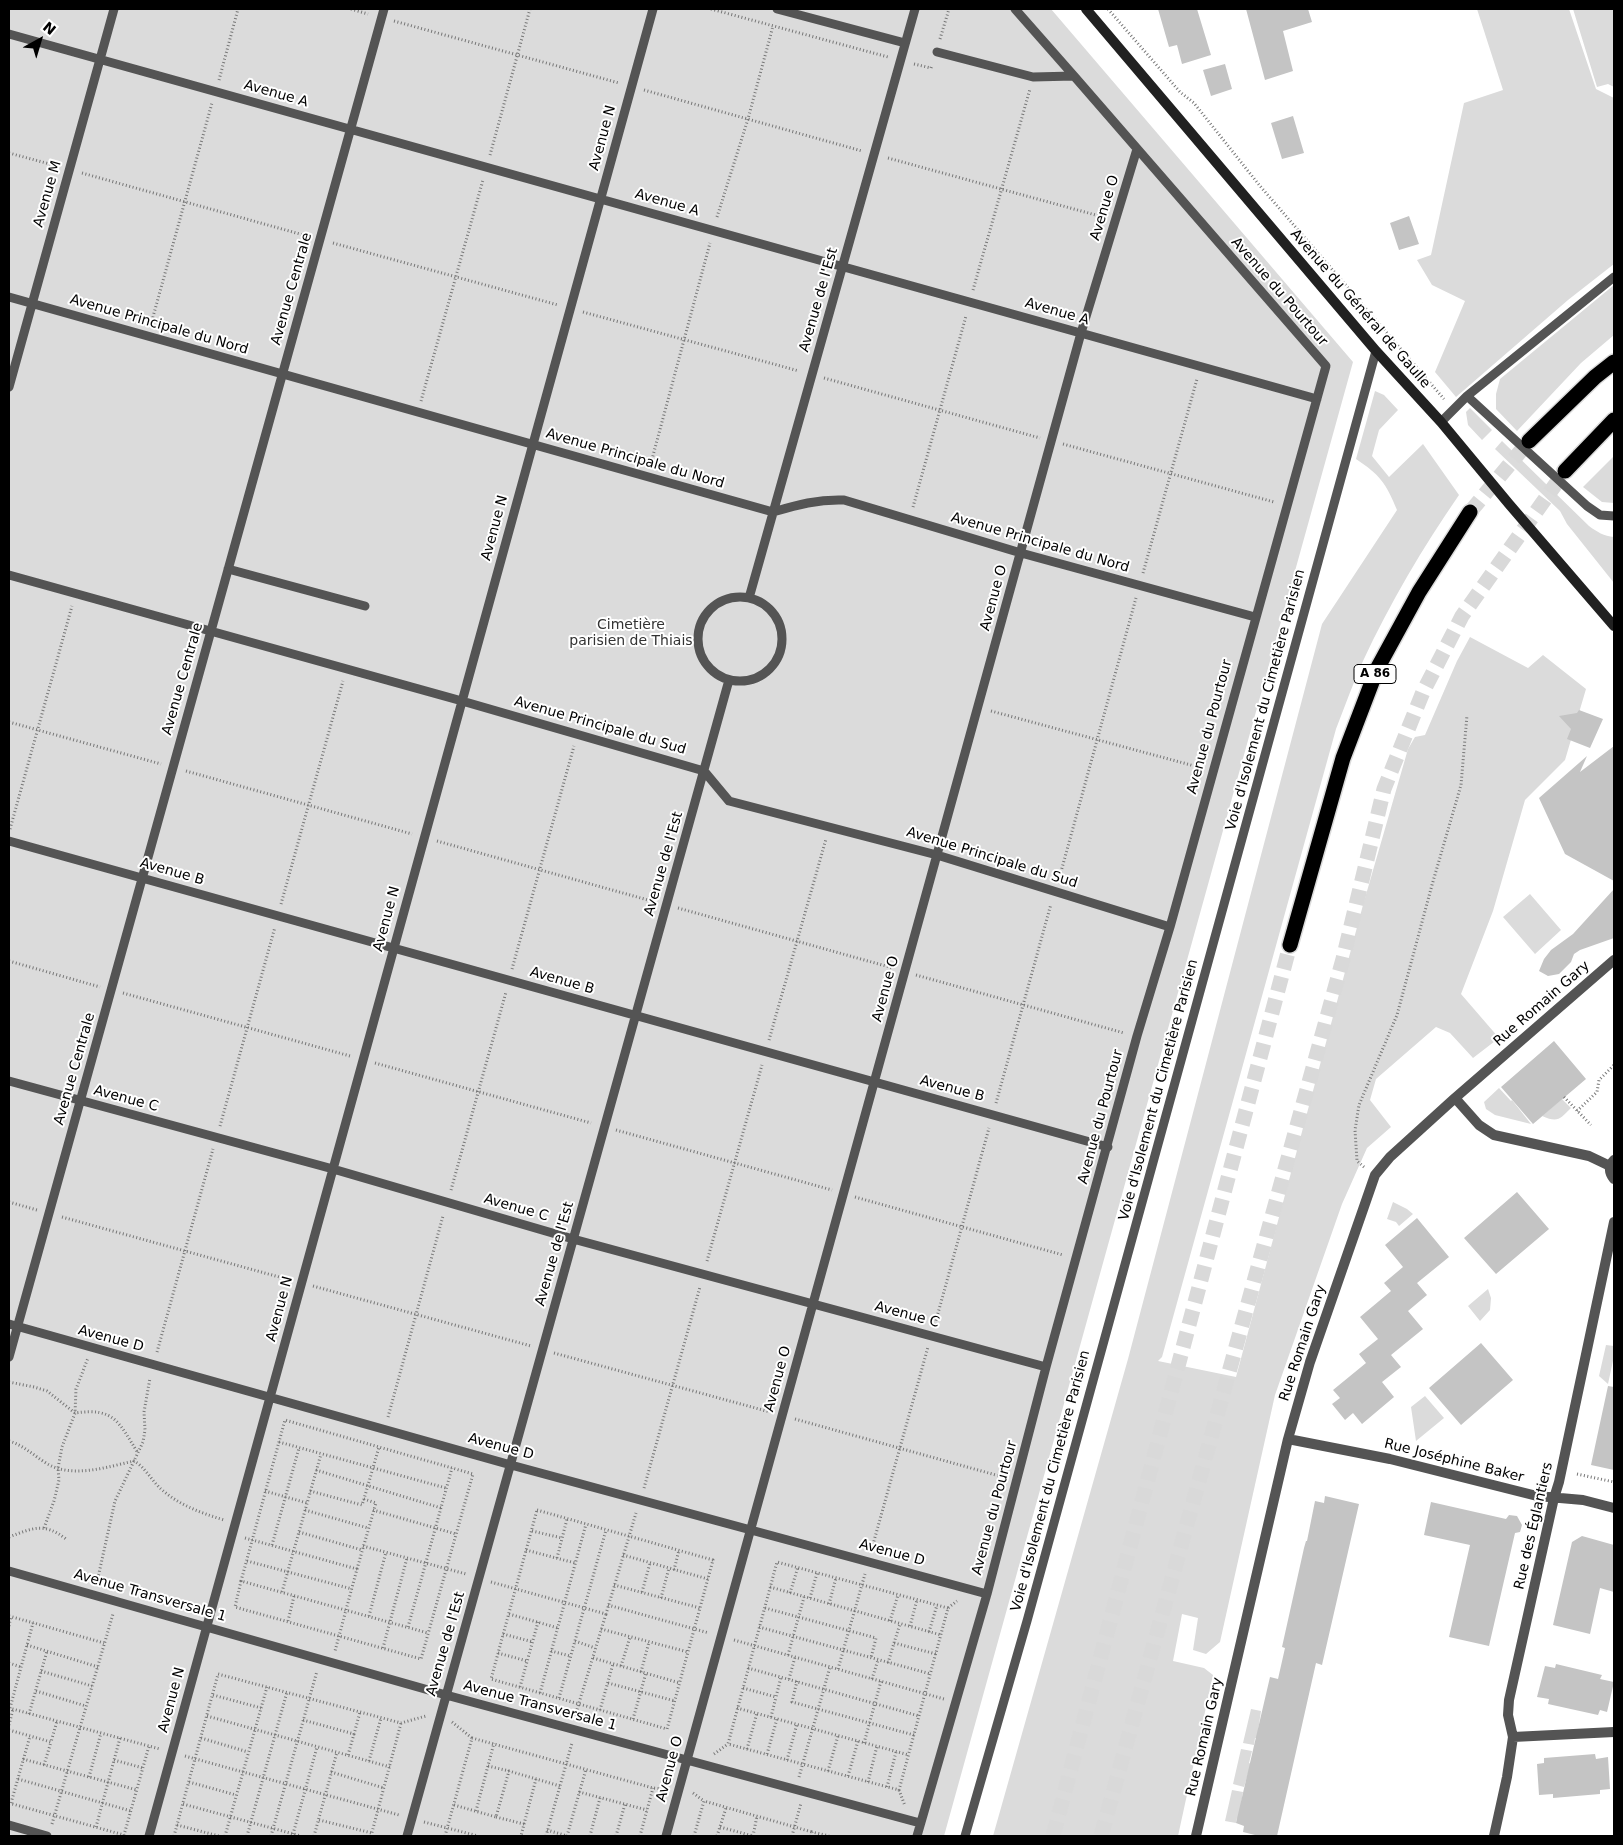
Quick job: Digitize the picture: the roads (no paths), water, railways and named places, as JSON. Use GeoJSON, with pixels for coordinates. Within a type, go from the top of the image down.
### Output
{"type":"FeatureCollection","features":[{"type":"Feature","properties":{"kind":"highway"},"geometry":{"type":"LineString","coordinates":[[1529,442],[1595,377],[1614,362]]}},
{"type":"Feature","properties":{"kind":"highway"},"geometry":{"type":"LineString","coordinates":[[1565,471],[1614,420]]}},
{"type":"Feature","properties":{"kind":"highway","name":"A 86"},"geometry":{"type":"LineString","coordinates":[[1290,945],[1343,758],[1377,669],[1419,592],[1470,512]]}},
{"type":"Feature","properties":{"kind":"main road","name":"Avenue du Général de Gaulle"},"geometry":{"type":"LineString","coordinates":[[1086,9],[1376,352],[1441,422],[1614,626]]}},
{"type":"Feature","properties":{"kind":"street","name":"Rue Romain Gary"},"geometry":{"type":"LineString","coordinates":[[1196,1836],[1288,1439],[1310,1362],[1375,1175],[1385,1161],[1454,1098],[1614,960]]}},
{"type":"Feature","properties":{"kind":"street"},"geometry":{"type":"LineString","coordinates":[[1454,1098],[1480,1125],[1494,1135],[1589,1156],[1612,1163],[1611,1175],[1614,1179]]}},
{"type":"Feature","properties":{"kind":"street","name":"Rue des Églantiers"},"geometry":{"type":"LineString","coordinates":[[1494,1836],[1507,1778],[1513,1737],[1508,1715],[1509,1700],[1559,1482],[1614,1222]]}},
{"type":"Feature","properties":{"kind":"street","name":"Rue Joséphine Baker"},"geometry":{"type":"LineString","coordinates":[[1288,1439],[1390,1459],[1554,1498],[1583,1500],[1614,1508]]}},
{"type":"Feature","properties":{"kind":"street"},"geometry":{"type":"LineString","coordinates":[[1513,1737],[1614,1732]]}},
{"type":"Feature","properties":{"kind":"lane","name":"Avenue M"},"geometry":{"type":"LineString","coordinates":[[9,387],[114,9]]}},
{"type":"Feature","properties":{"kind":"lane","name":"Avenue N"},"geometry":{"type":"LineString","coordinates":[[149,1836],[653,9]]}},
{"type":"Feature","properties":{"kind":"lane"},"geometry":{"type":"LineString","coordinates":[[777,9],[905,44]]}},
{"type":"Feature","properties":{"kind":"lane","name":"Avenue de l'Est"},"geometry":{"type":"LineString","coordinates":[[748,598],[915,9]]}},
{"type":"Feature","properties":{"kind":"lane","name":"Avenue du Pourtour"},"geometry":{"type":"LineString","coordinates":[[917,1836],[987,1594],[1046,1367],[1137,1036],[1170,927],[1326,366],[1015,9]]}},
{"type":"Feature","properties":{"kind":"lane","name":"Avenue Centrale"},"geometry":{"type":"LineString","coordinates":[[9,1357],[13,1326],[49,1213],[383,13]]}},
{"type":"Feature","properties":{"kind":"lane","name":"Avenue A"},"geometry":{"type":"LineString","coordinates":[[9,34],[1317,399]]}},
{"type":"Feature","properties":{"kind":"lane"},"geometry":{"type":"LineString","coordinates":[[937,52],[1033,77],[1074,76]]}},
{"type":"Feature","properties":{"kind":"lane","name":"Avenue O"},"geometry":{"type":"LineString","coordinates":[[666,1836],[1081,333],[1137,149]]}},
{"type":"Feature","properties":{"kind":"lane"},"geometry":{"type":"LineString","coordinates":[[1441,422],[1467,396],[1614,277]]}},
{"type":"Feature","properties":{"kind":"lane","name":"Avenue Principale du Nord"},"geometry":{"type":"LineString","coordinates":[[9,297],[773,512],[807,502],[826,499],[844,500],[1021,552],[1255,617]]}},
{"type":"Feature","properties":{"kind":"lane","name":"Voie d'Isolement du Cimetière Parisien"},"geometry":{"type":"LineString","coordinates":[[965,1836],[1027,1621],[1376,352]]}},
{"type":"Feature","properties":{"kind":"lane"},"geometry":{"type":"LineString","coordinates":[[1467,396],[1587,506],[1600,515],[1614,516]]}},
{"type":"Feature","properties":{"kind":"lane"},"geometry":{"type":"LineString","coordinates":[[228,569],[365,606]]}},
{"type":"Feature","properties":{"kind":"lane","name":"Avenue Principale du Sud"},"geometry":{"type":"LineString","coordinates":[[9,575],[462,701],[704,771],[730,800],[937,855],[1170,927]]}},
{"type":"Feature","properties":{"kind":"lane"},"geometry":{"type":"LineString","coordinates":[[732,598],[748,598],[760,602],[771,611],[779,623],[782,636],[781,649],[776,661],[767,671],[756,678],[742,681],[729,680],[716,674],[706,664],[700,651],[698,637],[701,623],[708,611],[719,602],[732,598]]}},
{"type":"Feature","properties":{"kind":"lane","name":"Avenue de l'Est"},"geometry":{"type":"LineString","coordinates":[[407,1836],[729,680]]}},
{"type":"Feature","properties":{"kind":"lane","name":"Avenue B"},"geometry":{"type":"LineString","coordinates":[[9,841],[1108,1146]]}},
{"type":"Feature","properties":{"kind":"lane","name":"Avenue C"},"geometry":{"type":"LineString","coordinates":[[9,1081],[333,1169],[574,1239],[1046,1367]]}},
{"type":"Feature","properties":{"kind":"lane","name":"Avenue D"},"geometry":{"type":"LineString","coordinates":[[13,1326],[987,1594]]}},
{"type":"Feature","properties":{"kind":"lane","name":"Avenue Transversale 1"},"geometry":{"type":"LineString","coordinates":[[9,1571],[446,1695],[920,1823]]}},
{"type":"Feature","properties":{"kind":"lane"},"geometry":{"type":"LineString","coordinates":[[9,1825],[49,1833]]}},
{"type":"Feature","properties":{"kind":"tunnel"},"geometry":{"type":"LineString","coordinates":[[1470,512],[1529,441]]}},
{"type":"Feature","properties":{"kind":"tunnel"},"geometry":{"type":"LineString","coordinates":[[1101,1836],[1343,959],[1384,789],[1423,692],[1462,616],[1565,471]]}},
{"type":"Feature","properties":{"kind":"tunnel"},"geometry":{"type":"LineString","coordinates":[[1053,1836],[1290,945]]}},
{"type":"Feature","properties":{"kind":"park label","name":"Cimetière parisien de Thiais"},"geometry":{"type":"Point","coordinates":[631,634]}}]}
